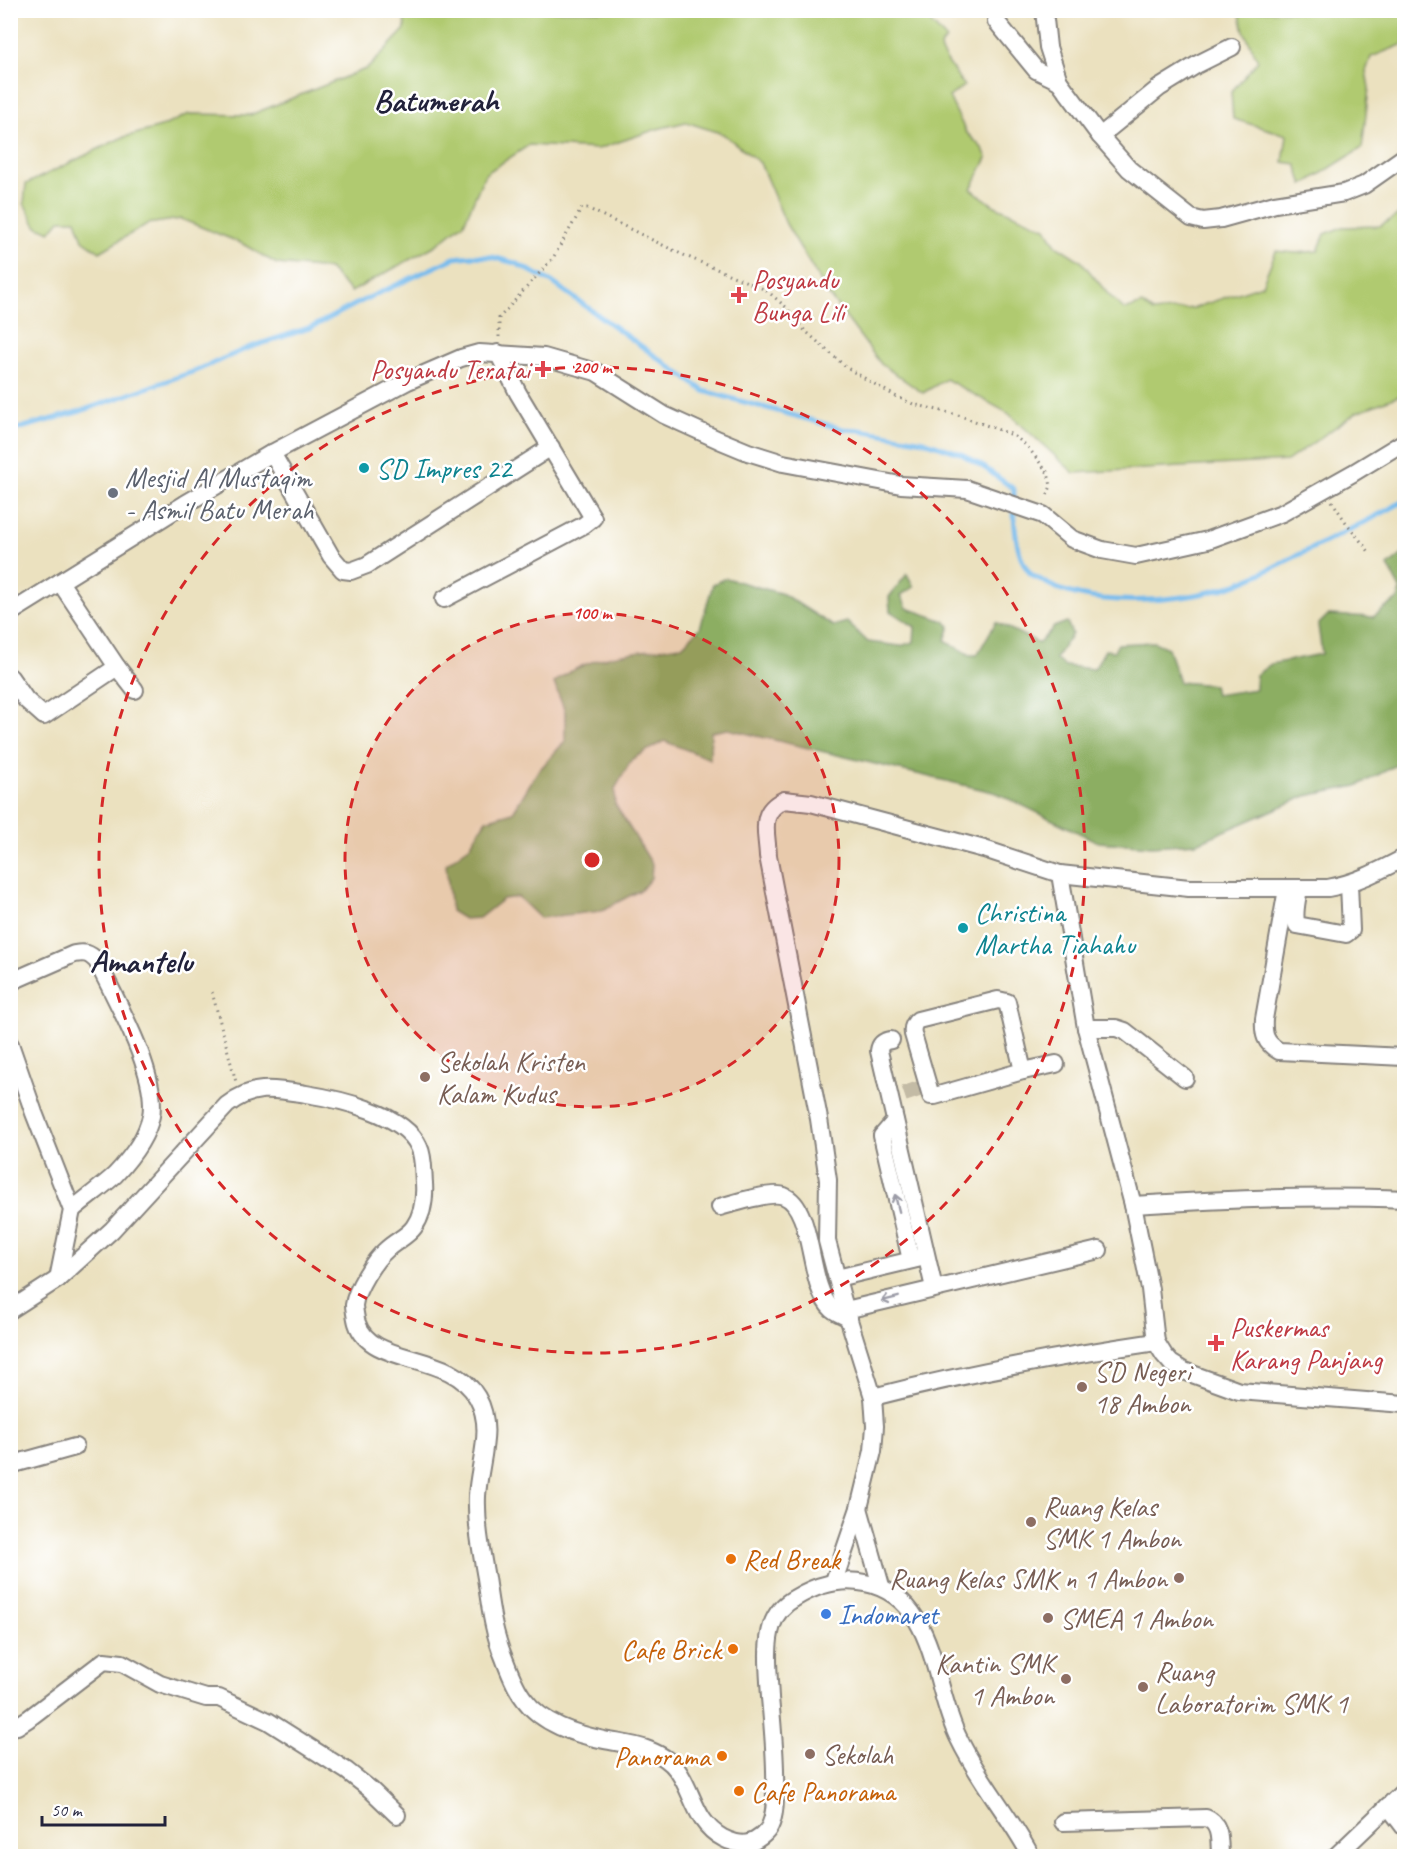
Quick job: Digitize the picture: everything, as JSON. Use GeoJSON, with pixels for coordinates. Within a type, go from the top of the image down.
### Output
{"type":"FeatureCollection","features":[{"type":"Feature","properties":{"kind":"street"},"geometry":{"type":"LineString","coordinates":[[1044,10],[1048,47],[1059,81],[1100,136],[1129,169],[1186,214],[1203,221],[1246,213],[1275,204],[1344,193],[1364,185],[1404,157]]}},
{"type":"Feature","properties":{"kind":"street"},"geometry":{"type":"LineString","coordinates":[[996,21],[1036,70],[1059,81]]}},
{"type":"Feature","properties":{"kind":"street"},"geometry":{"type":"LineString","coordinates":[[1100,136],[1159,88],[1198,64],[1232,47]]}},
{"type":"Feature","properties":{"kind":"street"},"geometry":{"type":"LineString","coordinates":[[10,613],[185,504],[272,453],[408,381],[479,352],[544,357],[596,372],[664,415],[719,440],[783,463],[901,485],[967,489],[1043,515],[1072,539],[1102,550],[1136,556],[1208,540],[1282,513],[1404,442]]}},
{"type":"Feature","properties":{"kind":"street"},"geometry":{"type":"LineString","coordinates":[[444,599],[500,571],[593,518],[518,393],[498,352]]}},
{"type":"Feature","properties":{"kind":"street"},"geometry":{"type":"LineString","coordinates":[[272,453],[331,556],[342,570],[351,571],[367,566],[551,447]]}},
{"type":"Feature","properties":{"kind":"street"},"geometry":{"type":"LineString","coordinates":[[60,582],[117,668],[135,690]]}},
{"type":"Feature","properties":{"kind":"street"},"geometry":{"type":"LineString","coordinates":[[10,677],[26,700],[44,716],[117,668]]}},
{"type":"Feature","properties":{"kind":"street"},"geometry":{"type":"LineString","coordinates":[[834,1581],[859,1508],[873,1451],[875,1426],[873,1397],[827,1241],[828,1180],[819,1119],[768,856],[765,819],[770,809],[784,800],[811,803],[984,849],[1060,874],[1189,888],[1328,888],[1349,884],[1370,876],[1404,858]]}},
{"type":"Feature","properties":{"kind":"street"},"geometry":{"type":"LineString","coordinates":[[1060,874],[1086,1028],[1133,1205],[1150,1289],[1156,1342],[1171,1363],[1184,1371],[1239,1391],[1404,1404]]}},
{"type":"Feature","properties":{"kind":"street"},"geometry":{"type":"LineString","coordinates":[[1293,889],[1297,925],[1346,934],[1351,930],[1349,884]]}},
{"type":"Feature","properties":{"kind":"street"},"geometry":{"type":"LineString","coordinates":[[1293,889],[1264,1020],[1263,1031],[1266,1040],[1278,1051],[1404,1057]]}},
{"type":"Feature","properties":{"kind":"street"},"geometry":{"type":"LineString","coordinates":[[10,982],[74,954],[84,952],[91,955],[97,961],[133,1036],[146,1072],[151,1116],[139,1144],[115,1174],[72,1210]]}},
{"type":"Feature","properties":{"kind":"street"},"geometry":{"type":"LineString","coordinates":[[1023,1071],[1006,1002],[1002,1000],[918,1020],[903,1037],[884,1042],[879,1051],[910,1092],[932,1096],[1056,1064]]}},
{"type":"Feature","properties":{"kind":"street"},"geometry":{"type":"LineString","coordinates":[[1086,1028],[1116,1028],[1125,1031],[1185,1078]]}},
{"type":"Feature","properties":{"kind":"street"},"geometry":{"type":"LineString","coordinates":[[903,1037],[910,1092],[895,1121],[882,1136],[911,1260]]}},
{"type":"Feature","properties":{"kind":"street"},"geometry":{"type":"LineString","coordinates":[[10,1044],[72,1210],[58,1279]]}},
{"type":"Feature","properties":{"kind":"street"},"geometry":{"type":"LineString","coordinates":[[10,1310],[58,1279],[112,1230],[227,1105],[239,1095],[262,1089],[287,1091],[338,1099],[379,1113],[404,1130],[419,1146],[424,1192],[417,1222],[408,1234],[386,1250],[375,1262],[354,1302],[357,1322],[368,1342],[379,1348],[444,1368],[465,1381],[478,1398],[485,1416],[486,1436],[477,1494],[479,1548],[486,1576],[492,1621],[504,1660],[524,1700],[552,1724],[596,1738],[642,1747],[666,1757],[679,1773],[704,1824],[730,1842],[748,1844],[762,1836],[770,1826],[775,1808],[775,1773],[768,1674],[772,1622],[781,1607],[799,1595],[834,1581],[856,1581],[881,1586],[904,1601],[926,1637],[944,1702],[958,1740],[988,1790],[1017,1830],[1031,1857]]}},
{"type":"Feature","properties":{"kind":"street"},"geometry":{"type":"LineString","coordinates":[[895,1121],[934,1288]]}},
{"type":"Feature","properties":{"kind":"street"},"geometry":{"type":"LineString","coordinates":[[720,1207],[761,1196],[783,1195],[796,1204],[804,1223],[821,1293],[831,1309],[847,1314],[934,1288],[1099,1250]]}},
{"type":"Feature","properties":{"kind":"street"},"geometry":{"type":"LineString","coordinates":[[1133,1205],[1230,1198],[1404,1199]]}},
{"type":"Feature","properties":{"kind":"street"},"geometry":{"type":"LineString","coordinates":[[837,1278],[928,1256]]}},
{"type":"Feature","properties":{"kind":"street"},"geometry":{"type":"LineString","coordinates":[[873,1397],[940,1380],[1084,1352],[1156,1342]]}},
{"type":"Feature","properties":{"kind":"street"},"geometry":{"type":"LineString","coordinates":[[10,1465],[75,1447]]}},
{"type":"Feature","properties":{"kind":"street"},"geometry":{"type":"LineString","coordinates":[[859,1508],[881,1586]]}},
{"type":"Feature","properties":{"kind":"street"},"geometry":{"type":"LineString","coordinates":[[10,1727],[17,1726],[35,1714],[104,1661],[122,1663],[160,1684],[206,1698],[219,1698],[268,1720],[347,1771],[397,1815]]}},
{"type":"Feature","properties":{"kind":"street"},"geometry":{"type":"LineString","coordinates":[[1336,1857],[1404,1791]]}},
{"type":"Feature","properties":{"kind":"street"},"geometry":{"type":"LineString","coordinates":[[1388,1806],[1404,1827]]}},
{"type":"Feature","properties":{"kind":"street"},"geometry":{"type":"LineString","coordinates":[[1064,1822],[1206,1818],[1214,1821],[1217,1828],[1220,1857]]}},
{"type":"Feature","properties":{"kind":"path"},"geometry":{"type":"LineString","coordinates":[[498,352],[500,318],[554,258],[582,208],[587,208],[681,254],[766,290],[787,308],[802,328],[847,368],[895,396],[913,404],[958,415],[1013,435],[1027,446],[1048,472],[1051,486],[1043,515]]}},
{"type":"Feature","properties":{"kind":"path"},"geometry":{"type":"LineString","coordinates":[[1325,489],[1370,554]]}},
{"type":"Feature","properties":{"kind":"path"},"geometry":{"type":"LineString","coordinates":[[212,992],[239,1095]]}},
{"type":"Feature","properties":{"kind":"green space"},"geometry":{"type":"Polygon","coordinates":[[[404,11],[920,11],[946,39],[940,47],[941,52],[964,86],[949,97],[966,132],[983,149],[987,158],[971,189],[995,206],[1046,228],[1056,245],[1081,261],[1108,294],[1125,310],[1142,304],[1153,312],[1194,308],[1262,285],[1276,251],[1296,253],[1318,251],[1325,234],[1342,227],[1380,226],[1404,211],[1404,394],[1357,412],[1287,461],[1074,473],[1008,413],[946,379],[923,393],[881,364],[828,294],[786,224],[760,163],[723,134],[686,122],[657,129],[598,149],[529,145],[485,174],[464,223],[436,245],[351,292],[329,269],[277,264],[241,243],[181,219],[147,224],[100,252],[83,240],[76,220],[60,220],[50,232],[36,226],[24,203],[26,184],[121,138],[161,127],[189,114],[250,115],[368,68],[405,29],[404,11]]]}},
{"type":"Feature","properties":{"kind":"green space"},"geometry":{"type":"Polygon","coordinates":[[[1239,11],[1404,11],[1404,44],[1371,57],[1366,71],[1369,88],[1362,148],[1303,185],[1296,164],[1283,162],[1287,135],[1233,119],[1231,92],[1258,61],[1244,31],[1239,11]]]}},
{"type":"Feature","properties":{"kind":"green space"},"geometry":{"type":"Polygon","coordinates":[[[1404,553],[1404,761],[1357,786],[1306,796],[1197,843],[1152,846],[1098,842],[997,793],[728,729],[711,732],[710,759],[664,741],[632,759],[615,789],[615,804],[652,864],[651,878],[641,890],[601,911],[540,918],[518,897],[503,899],[479,918],[464,919],[451,911],[446,864],[469,847],[486,820],[513,812],[536,774],[565,741],[565,712],[554,683],[567,673],[582,666],[615,655],[682,646],[700,628],[713,584],[726,578],[783,594],[833,626],[847,622],[868,642],[900,646],[914,642],[915,627],[890,611],[889,597],[907,574],[914,587],[901,595],[907,608],[944,621],[950,626],[945,640],[970,655],[977,655],[996,622],[1039,643],[1054,627],[1067,622],[1072,634],[1055,659],[1065,666],[1094,669],[1105,650],[1114,651],[1118,644],[1154,642],[1168,648],[1179,682],[1213,685],[1215,695],[1256,689],[1256,675],[1271,664],[1322,654],[1318,625],[1328,615],[1373,617],[1399,598],[1400,589],[1388,566],[1404,553]]]}},
{"type":"Feature","properties":{"kind":"waterway"},"geometry":{"type":"LineString","coordinates":[[10,431],[81,411],[195,371],[248,348],[312,327],[454,258],[492,257],[515,263],[552,282],[704,391],[843,429],[924,441],[962,454],[1014,489],[1014,521],[1018,545],[1030,573],[1060,589],[1082,596],[1107,599],[1159,599],[1184,597],[1228,587],[1362,524],[1404,501]]}},
{"type":"Feature","properties":{"kind":"tunnel"},"geometry":{"type":"LineString","coordinates":[[904,1094],[919,1089]]}},
{"type":"Feature","properties":{"kind":"place","name":"Posyandu Bunga Lili"},"geometry":{"type":"Point","coordinates":[739,295]}},
{"type":"Feature","properties":{"kind":"place","name":"Posyandu Teratai"},"geometry":{"type":"Point","coordinates":[543,369]}},
{"type":"Feature","properties":{"kind":"place","name":"SD Impres 22"},"geometry":{"type":"Point","coordinates":[364,468]}},
{"type":"Feature","properties":{"kind":"place","name":"Mesjid Al Mustaqim - Asmil Batu Merah"},"geometry":{"type":"Point","coordinates":[113,493]}},
{"type":"Feature","properties":{"kind":"place","name":"Christina Martha Tiahahu"},"geometry":{"type":"Point","coordinates":[963,928]}},
{"type":"Feature","properties":{"kind":"place","name":"Sekolah Kristen Kalam Kudus"},"geometry":{"type":"Point","coordinates":[425,1077]}},
{"type":"Feature","properties":{"kind":"place","name":"Puskermas Karang Panjang"},"geometry":{"type":"Point","coordinates":[1216,1343]}},
{"type":"Feature","properties":{"kind":"place","name":"SD Negeri 18 Ambon"},"geometry":{"type":"Point","coordinates":[1082,1387]}},
{"type":"Feature","properties":{"kind":"place","name":"Ruang Kelas SMK 1 Ambon"},"geometry":{"type":"Point","coordinates":[1031,1522]}},
{"type":"Feature","properties":{"kind":"place","name":"Red Break"},"geometry":{"type":"Point","coordinates":[731,1559]}},
{"type":"Feature","properties":{"kind":"place","name":"Ruang Kelas SMK n 1 Ambon"},"geometry":{"type":"Point","coordinates":[1179,1578]}},
{"type":"Feature","properties":{"kind":"place","name":"Indomaret"},"geometry":{"type":"Point","coordinates":[826,1614]}},
{"type":"Feature","properties":{"kind":"place","name":"SMEA 1 Ambon"},"geometry":{"type":"Point","coordinates":[1048,1618]}},
{"type":"Feature","properties":{"kind":"place","name":"Cafe Brick"},"geometry":{"type":"Point","coordinates":[733,1649]}},
{"type":"Feature","properties":{"kind":"place","name":"Kantin SMK 1 Ambon"},"geometry":{"type":"Point","coordinates":[1066,1679]}},
{"type":"Feature","properties":{"kind":"place","name":"Ruang Laboratorim SMK 1"},"geometry":{"type":"Point","coordinates":[1143,1687]}},
{"type":"Feature","properties":{"kind":"place","name":"Sekolah"},"geometry":{"type":"Point","coordinates":[810,1754]}},
{"type":"Feature","properties":{"kind":"place","name":"Panorama"},"geometry":{"type":"Point","coordinates":[722,1756]}},
{"type":"Feature","properties":{"kind":"place","name":"Cafe Panorama"},"geometry":{"type":"Point","coordinates":[739,1791]}},
{"type":"Feature","properties":{"kind":"district","name":"Batumerah"},"geometry":{"type":"Point","coordinates":[436,100]}},
{"type":"Feature","properties":{"kind":"district","name":"Amantelu"},"geometry":{"type":"Point","coordinates":[141,961]}}]}
